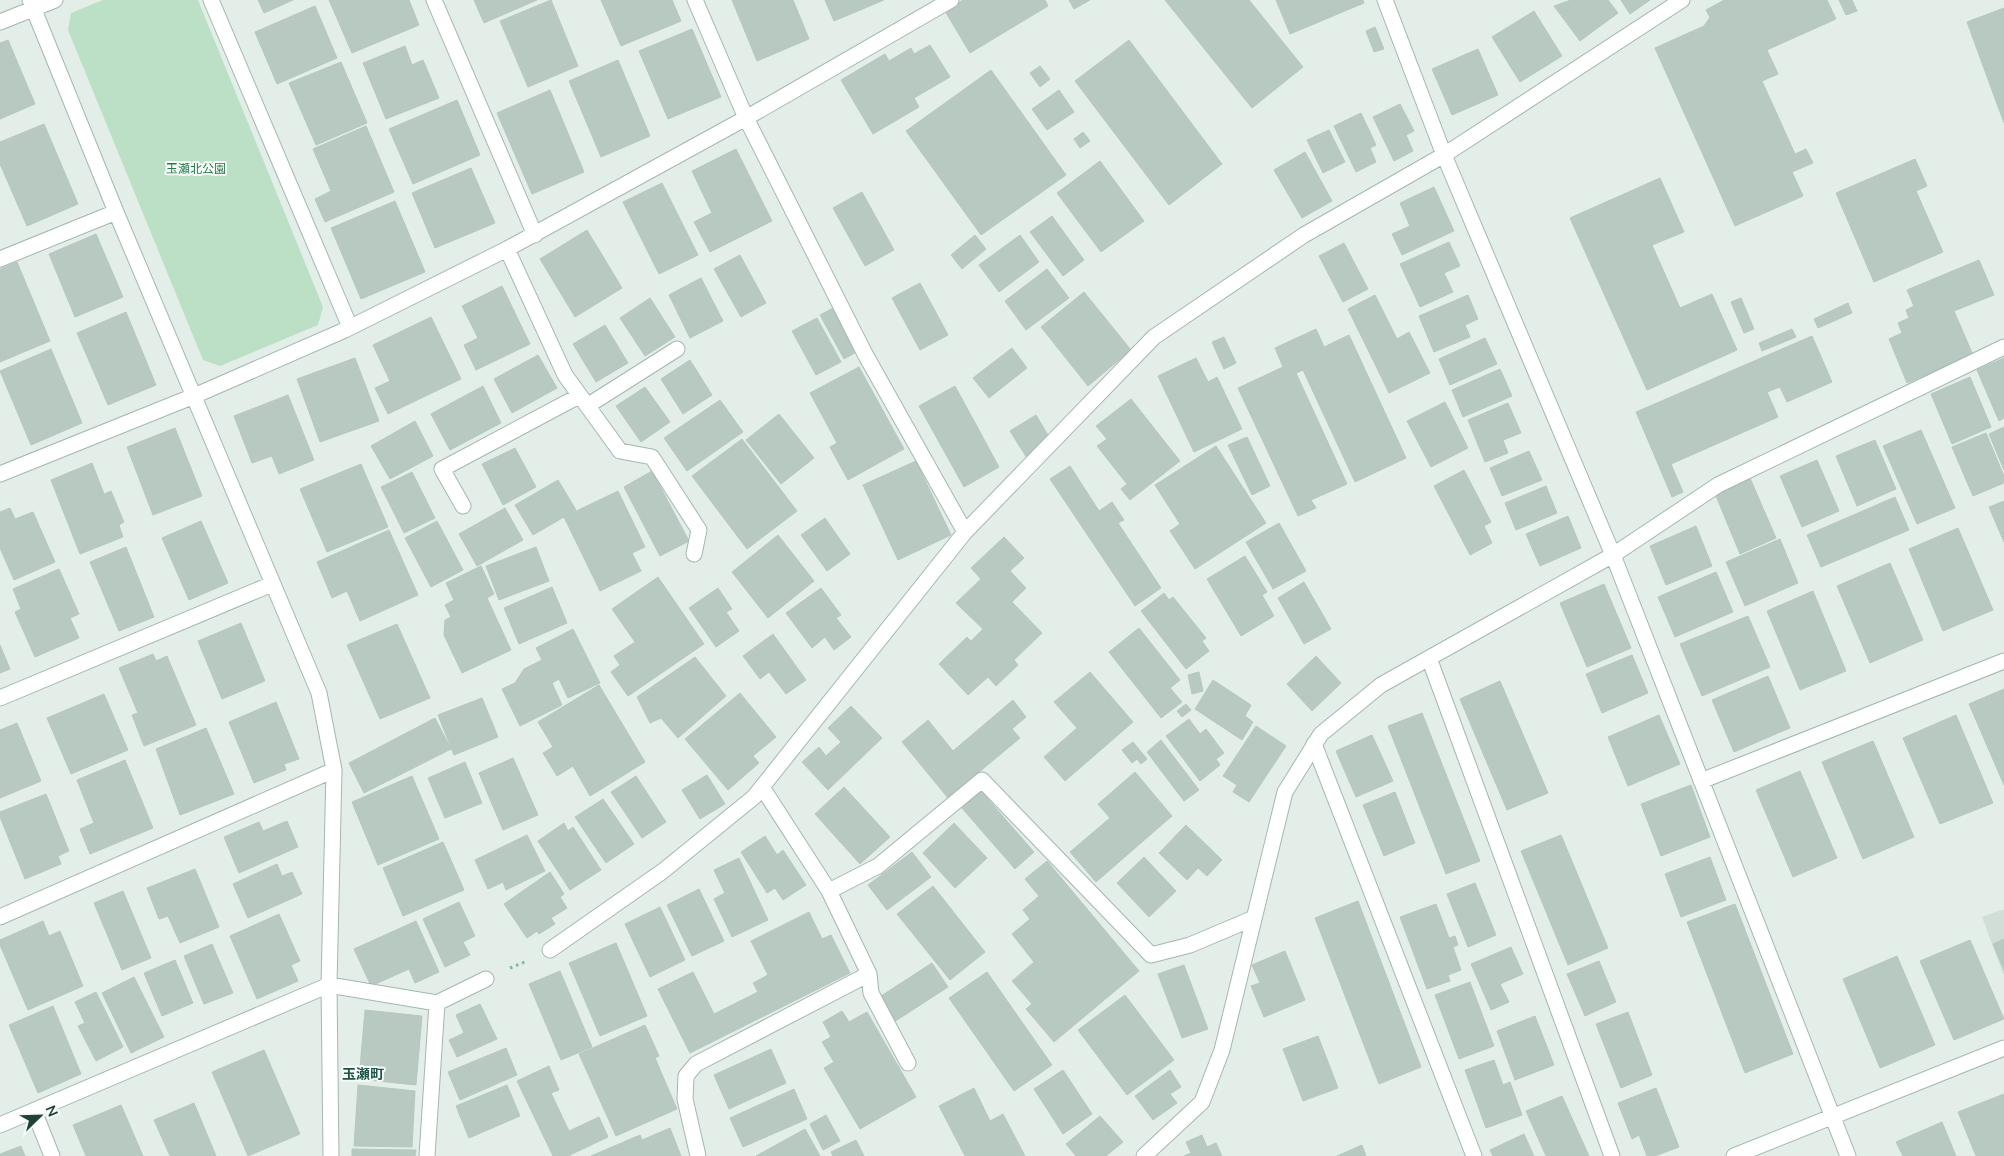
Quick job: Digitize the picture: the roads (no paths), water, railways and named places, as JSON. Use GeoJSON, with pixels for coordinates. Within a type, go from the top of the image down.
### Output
{"type":"FeatureCollection","features":[{"type":"Feature","properties":{"kind":"street"},"geometry":{"type":"LineString","coordinates":[[0,22],[32,4],[55,0]]}},
{"type":"Feature","properties":{"kind":"street"},"geometry":{"type":"LineString","coordinates":[[211,0],[350,327]]}},
{"type":"Feature","properties":{"kind":"street"},"geometry":{"type":"LineString","coordinates":[[434,0],[536,235]]}},
{"type":"Feature","properties":{"kind":"street"},"geometry":{"type":"LineString","coordinates":[[695,0],[746,118],[865,354],[965,532]]}},
{"type":"Feature","properties":{"kind":"street"},"geometry":{"type":"LineString","coordinates":[[0,474],[194,396],[350,327],[536,235],[746,118],[923,7],[950,0]]}},
{"type":"Feature","properties":{"kind":"street"},"geometry":{"type":"LineString","coordinates":[[1385,0],[1444,154],[1613,555],[1848,1156]]}},
{"type":"Feature","properties":{"kind":"street"},"geometry":{"type":"LineString","coordinates":[[550,950],[663,872],[754,797],[965,532],[1154,338],[1304,234],[1444,154],[1682,0]]}},
{"type":"Feature","properties":{"kind":"street"},"geometry":{"type":"LineString","coordinates":[[32,4],[116,212],[319,693],[334,770],[328,985],[331,1156]]}},
{"type":"Feature","properties":{"kind":"street"},"geometry":{"type":"LineString","coordinates":[[0,259],[116,212]]}},
{"type":"Feature","properties":{"kind":"street"},"geometry":{"type":"LineString","coordinates":[[507,249],[565,376],[620,451],[652,457],[699,530],[694,554]]}},
{"type":"Feature","properties":{"kind":"street"},"geometry":{"type":"LineString","coordinates":[[1144,1156],[1202,1102],[1222,1050],[1285,792],[1321,734],[1381,685],[1613,555],[1718,485],[2004,347]]}},
{"type":"Feature","properties":{"kind":"street"},"geometry":{"type":"LineString","coordinates":[[463,506],[442,469],[583,401],[677,349]]}},
{"type":"Feature","properties":{"kind":"street"},"geometry":{"type":"LineString","coordinates":[[0,698],[272,584]]}},
{"type":"Feature","properties":{"kind":"street"},"geometry":{"type":"LineString","coordinates":[[1429,658],[1612,1156]]}},
{"type":"Feature","properties":{"kind":"street"},"geometry":{"type":"LineString","coordinates":[[1701,781],[2004,661]]}},
{"type":"Feature","properties":{"kind":"street"},"geometry":{"type":"LineString","coordinates":[[1314,744],[1474,1156]]}},
{"type":"Feature","properties":{"kind":"street"},"geometry":{"type":"LineString","coordinates":[[0,917],[334,770]]}},
{"type":"Feature","properties":{"kind":"street"},"geometry":{"type":"LineString","coordinates":[[829,891],[878,866],[982,780],[1151,956],[1190,945],[1254,918]]}},
{"type":"Feature","properties":{"kind":"street"},"geometry":{"type":"LineString","coordinates":[[762,787],[829,891],[869,974],[871,993],[908,1063]]}},
{"type":"Feature","properties":{"kind":"street"},"geometry":{"type":"LineString","coordinates":[[698,1156],[685,1099],[686,1076],[696,1064],[869,974]]}},
{"type":"Feature","properties":{"kind":"street"},"geometry":{"type":"LineString","coordinates":[[0,1126],[328,985],[437,1003],[486,979]]}},
{"type":"Feature","properties":{"kind":"street"},"geometry":{"type":"LineString","coordinates":[[427,1156],[437,1003]]}},
{"type":"Feature","properties":{"kind":"street"},"geometry":{"type":"LineString","coordinates":[[1734,1156],[2004,1048]]}},
{"type":"Feature","properties":{"kind":"street"},"geometry":{"type":"LineString","coordinates":[[34,1111],[52,1156]]}},
{"type":"Feature","properties":{"kind":"district","name":"玉瀬町"},"geometry":{"type":"Point","coordinates":[363,1074]}},
{"type":"Feature","properties":{"kind":"park label","name":"玉瀬北公園"},"geometry":{"type":"Point","coordinates":[196,169]}}]}
